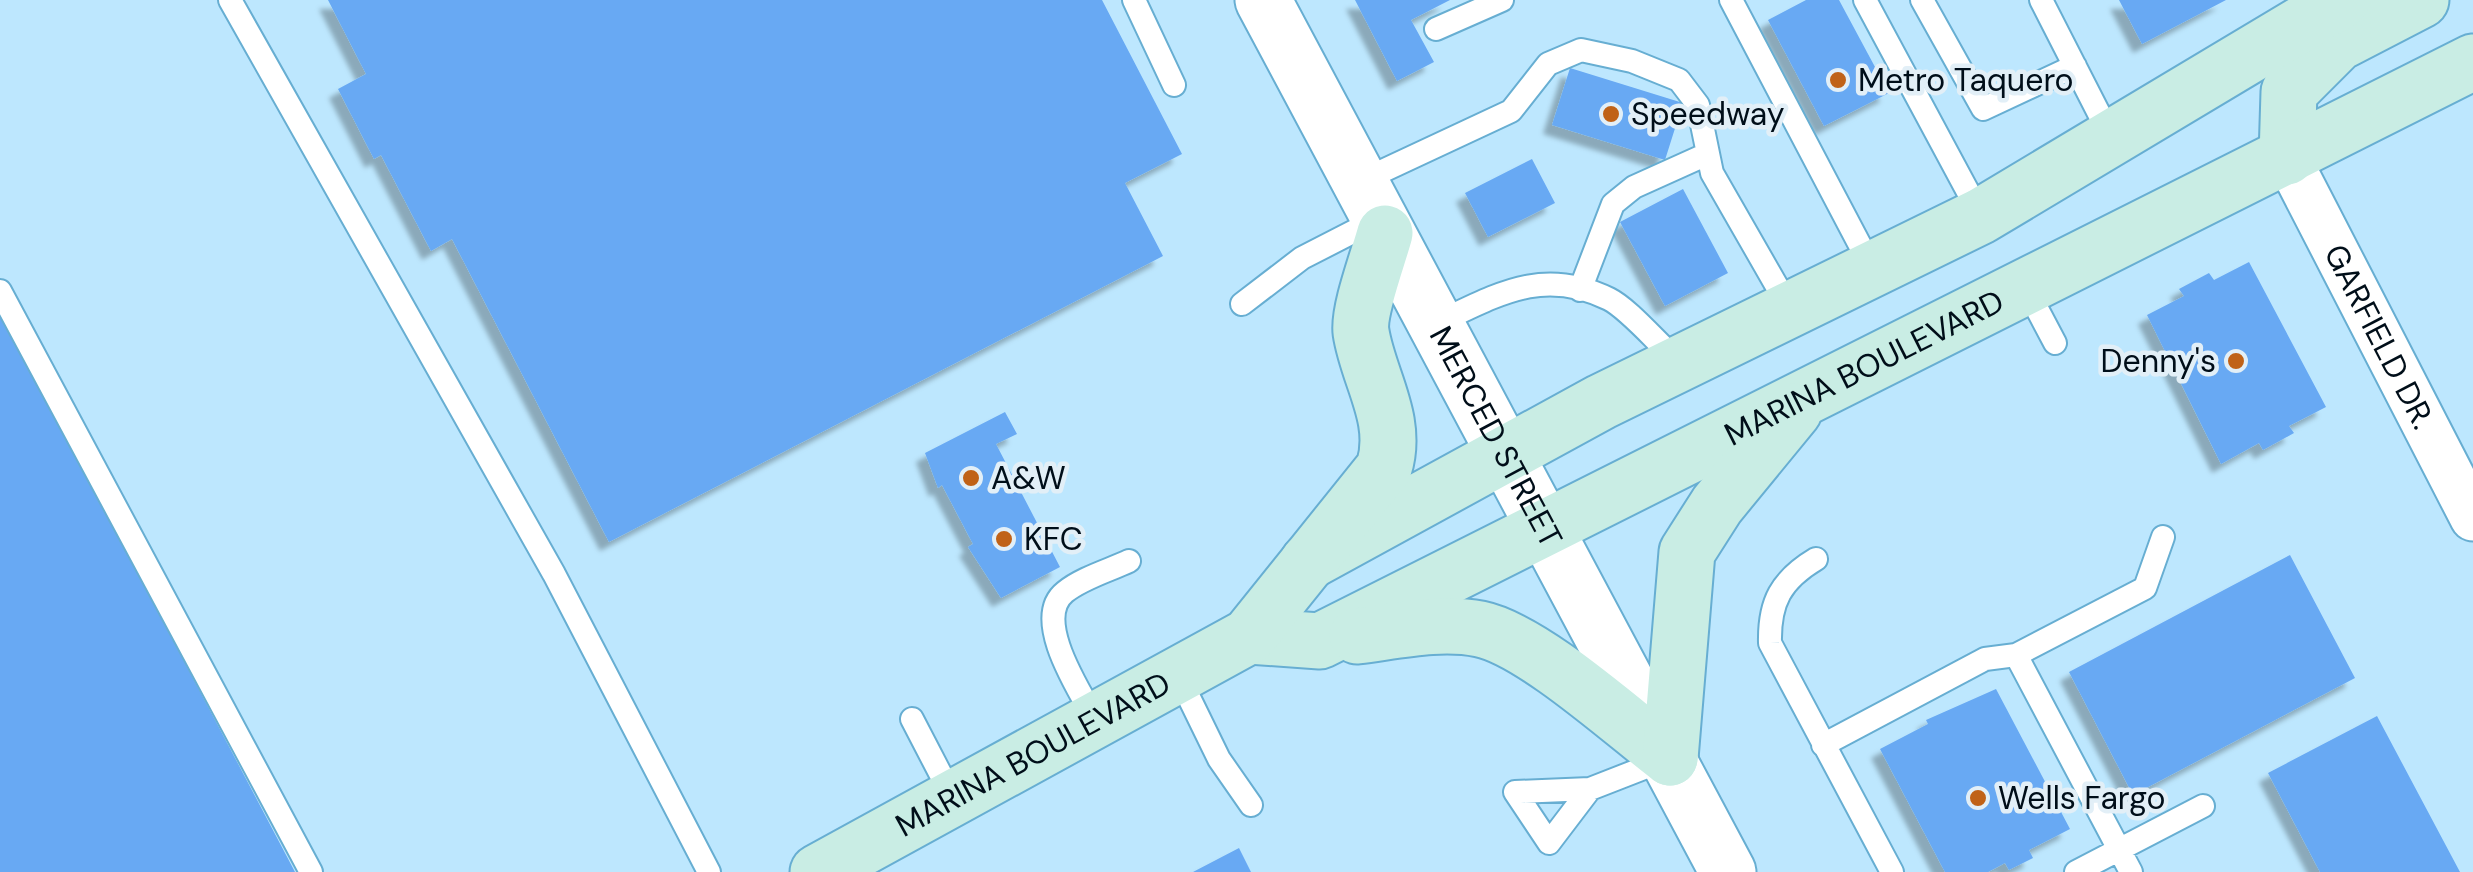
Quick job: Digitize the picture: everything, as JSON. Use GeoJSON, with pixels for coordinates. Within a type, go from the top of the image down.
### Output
{"type":"FeatureCollection","features":[{"type":"Feature","properties":{"kind":"main road","name":"MARINA BOULEVARD"},"geometry":{"type":"LineString","coordinates":[[818,872],[1248,636],[1308,562],[1680,363],[1981,216],[2342,0]]}},
{"type":"Feature","properties":{"kind":"main road"},"geometry":{"type":"LineString","coordinates":[[2287,157],[2289,92],[2338,43],[2421,0]]}},
{"type":"Feature","properties":{"kind":"main road","name":"MARINA BOULEVARD"},"geometry":{"type":"LineString","coordinates":[[1320,641],[2473,62]]}},
{"type":"Feature","properties":{"kind":"main road"},"geometry":{"type":"LineString","coordinates":[[1308,562],[1384,468],[1389,452],[1382,392],[1360,329],[1374,211]]}},
{"type":"Feature","properties":{"kind":"main road"},"geometry":{"type":"LineString","coordinates":[[1670,758],[1678,619],[1687,552],[1717,505],[1809,393]]}},
{"type":"Feature","properties":{"kind":"main road"},"geometry":{"type":"LineString","coordinates":[[1248,636],[1320,641],[1442,626],[1496,633],[1547,665],[1670,758]]}},
{"type":"Feature","properties":{"kind":"street","name":"MERCED STREET"},"geometry":{"type":"LineString","coordinates":[[1263,0],[1670,758],[1726,871]]}},
{"type":"Feature","properties":{"kind":"street","name":"GARFIELD DR."},"geometry":{"type":"LineString","coordinates":[[2287,157],[2473,518]]}},
{"type":"Feature","properties":{"kind":"lane"},"geometry":{"type":"LineString","coordinates":[[230,0],[554,574],[709,872]]}},
{"type":"Feature","properties":{"kind":"lane"},"geometry":{"type":"LineString","coordinates":[[1134,0],[1174,85]]}},
{"type":"Feature","properties":{"kind":"lane"},"geometry":{"type":"LineString","coordinates":[[1436,29],[1502,0]]}},
{"type":"Feature","properties":{"kind":"lane"},"geometry":{"type":"LineString","coordinates":[[1731,0],[1872,268]]}},
{"type":"Feature","properties":{"kind":"lane"},"geometry":{"type":"LineString","coordinates":[[1865,0],[1981,216]]}},
{"type":"Feature","properties":{"kind":"lane"},"geometry":{"type":"LineString","coordinates":[[1922,0],[1983,109],[2074,66]]}},
{"type":"Feature","properties":{"kind":"lane"},"geometry":{"type":"LineString","coordinates":[[2041,0],[2111,137]]}},
{"type":"Feature","properties":{"kind":"lane"},"geometry":{"type":"LineString","coordinates":[[1242,304],[1511,111],[1548,64],[1581,50],[1632,62],[1678,80],[1698,105],[1705,155],[1790,310]]}},
{"type":"Feature","properties":{"kind":"lane"},"geometry":{"type":"LineString","coordinates":[[1580,290],[1613,204],[1634,187],[1705,155]]}},
{"type":"Feature","properties":{"kind":"lane"},"geometry":{"type":"LineString","coordinates":[[1434,324],[1530,284],[1554,281],[1612,300],[1680,363]]}},
{"type":"Feature","properties":{"kind":"lane"},"geometry":{"type":"LineString","coordinates":[[2026,286],[2054,343]]}},
{"type":"Feature","properties":{"kind":"lane"},"geometry":{"type":"LineString","coordinates":[[0,290],[311,872]]}},
{"type":"Feature","properties":{"kind":"lane"},"geometry":{"type":"LineString","coordinates":[[1823,745],[1986,659],[2016,654],[2145,588],[2163,537]]}},
{"type":"Feature","properties":{"kind":"lane"},"geometry":{"type":"LineString","coordinates":[[1816,559],[1792,573],[1773,604],[1770,643],[1892,872]]}},
{"type":"Feature","properties":{"kind":"lane"},"geometry":{"type":"LineString","coordinates":[[1096,721],[1054,640],[1056,606],[1062,593],[1129,561]]}},
{"type":"Feature","properties":{"kind":"lane"},"geometry":{"type":"LineString","coordinates":[[2016,654],[2131,872]]}},
{"type":"Feature","properties":{"kind":"lane"},"geometry":{"type":"LineString","coordinates":[[1177,674],[1219,759],[1250,805]]}},
{"type":"Feature","properties":{"kind":"lane"},"geometry":{"type":"LineString","coordinates":[[912,719],[953,798]]}},
{"type":"Feature","properties":{"kind":"lane"},"geometry":{"type":"LineString","coordinates":[[1590,789],[1670,758]]}},
{"type":"Feature","properties":{"kind":"lane"},"geometry":{"type":"LineString","coordinates":[[2076,872],[2204,806]]}},
{"type":"Feature","properties":{"kind":"building"},"geometry":{"type":"Polygon","coordinates":[[[328,0],[1102,0],[1182,154],[1125,183],[1163,256],[609,542],[452,239],[431,251],[381,155],[374,159],[338,89],[366,74],[328,0]]]}},
{"type":"Feature","properties":{"kind":"building"},"geometry":{"type":"Polygon","coordinates":[[[1355,0],[1450,0],[1411,20],[1434,62],[1397,81],[1355,0]]]}},
{"type":"Feature","properties":{"kind":"building"},"geometry":{"type":"Polygon","coordinates":[[[1806,0],[1839,0],[1889,93],[1824,126],[1768,20],[1806,0]]]}},
{"type":"Feature","properties":{"kind":"building"},"geometry":{"type":"Polygon","coordinates":[[[2119,0],[2226,0],[2142,44],[2119,0]]]}},
{"type":"Feature","properties":{"kind":"building"},"geometry":{"type":"Polygon","coordinates":[[[1570,68],[1683,103],[1665,160],[1552,125],[1570,68]]]}},
{"type":"Feature","properties":{"kind":"building"},"geometry":{"type":"Polygon","coordinates":[[[1532,159],[1555,203],[1488,237],[1465,193],[1532,159]]]}},
{"type":"Feature","properties":{"kind":"building"},"geometry":{"type":"Polygon","coordinates":[[[1683,189],[1728,273],[1665,306],[1620,222],[1683,189]]]}},
{"type":"Feature","properties":{"kind":"building","name":"Denny's"},"geometry":{"type":"Polygon","coordinates":[[[2249,262],[2326,407],[2289,426],[2294,433],[2263,450],[2259,443],[2221,464],[2147,315],[2184,296],[2179,289],[2209,273],[2214,280],[2249,262]]]}},
{"type":"Feature","properties":{"kind":"building"},"geometry":{"type":"Polygon","coordinates":[[[0,311],[265,815],[295,872],[0,872],[0,311]]]}},
{"type":"Feature","properties":{"kind":"building"},"geometry":{"type":"Polygon","coordinates":[[[1005,412],[1017,434],[996,444],[1060,567],[1001,598],[968,547],[973,544],[942,485],[938,488],[925,453],[1005,412]]]}},
{"type":"Feature","properties":{"kind":"building"},"geometry":{"type":"Polygon","coordinates":[[[2290,555],[2355,678],[2133,795],[2069,672],[2290,555]]]}},
{"type":"Feature","properties":{"kind":"building"},"geometry":{"type":"Polygon","coordinates":[[[1996,689],[2070,829],[2029,850],[2033,858],[2009,870],[2005,863],[1988,872],[1945,872],[1880,749],[1928,724],[1926,720],[1996,689]]]}},
{"type":"Feature","properties":{"kind":"building"},"geometry":{"type":"Polygon","coordinates":[[[2377,716],[2460,872],[2320,872],[2268,773],[2377,716]]]}},
{"type":"Feature","properties":{"kind":"building"},"geometry":{"type":"Polygon","coordinates":[[[1239,848],[1251,872],[1193,872],[1239,848]]]}},
{"type":"Feature","properties":{"kind":"place","name":"Metro Taquero"},"geometry":{"type":"Point","coordinates":[1838,80]}},
{"type":"Feature","properties":{"kind":"place","name":"Speedway"},"geometry":{"type":"Point","coordinates":[1611,114]}},
{"type":"Feature","properties":{"kind":"place","name":"Denny's"},"geometry":{"type":"Point","coordinates":[2236,361]}},
{"type":"Feature","properties":{"kind":"place","name":"A&W"},"geometry":{"type":"Point","coordinates":[971,478]}},
{"type":"Feature","properties":{"kind":"place","name":"KFC"},"geometry":{"type":"Point","coordinates":[1004,539]}},
{"type":"Feature","properties":{"kind":"place","name":"Wells Fargo"},"geometry":{"type":"Point","coordinates":[1978,798]}}]}
